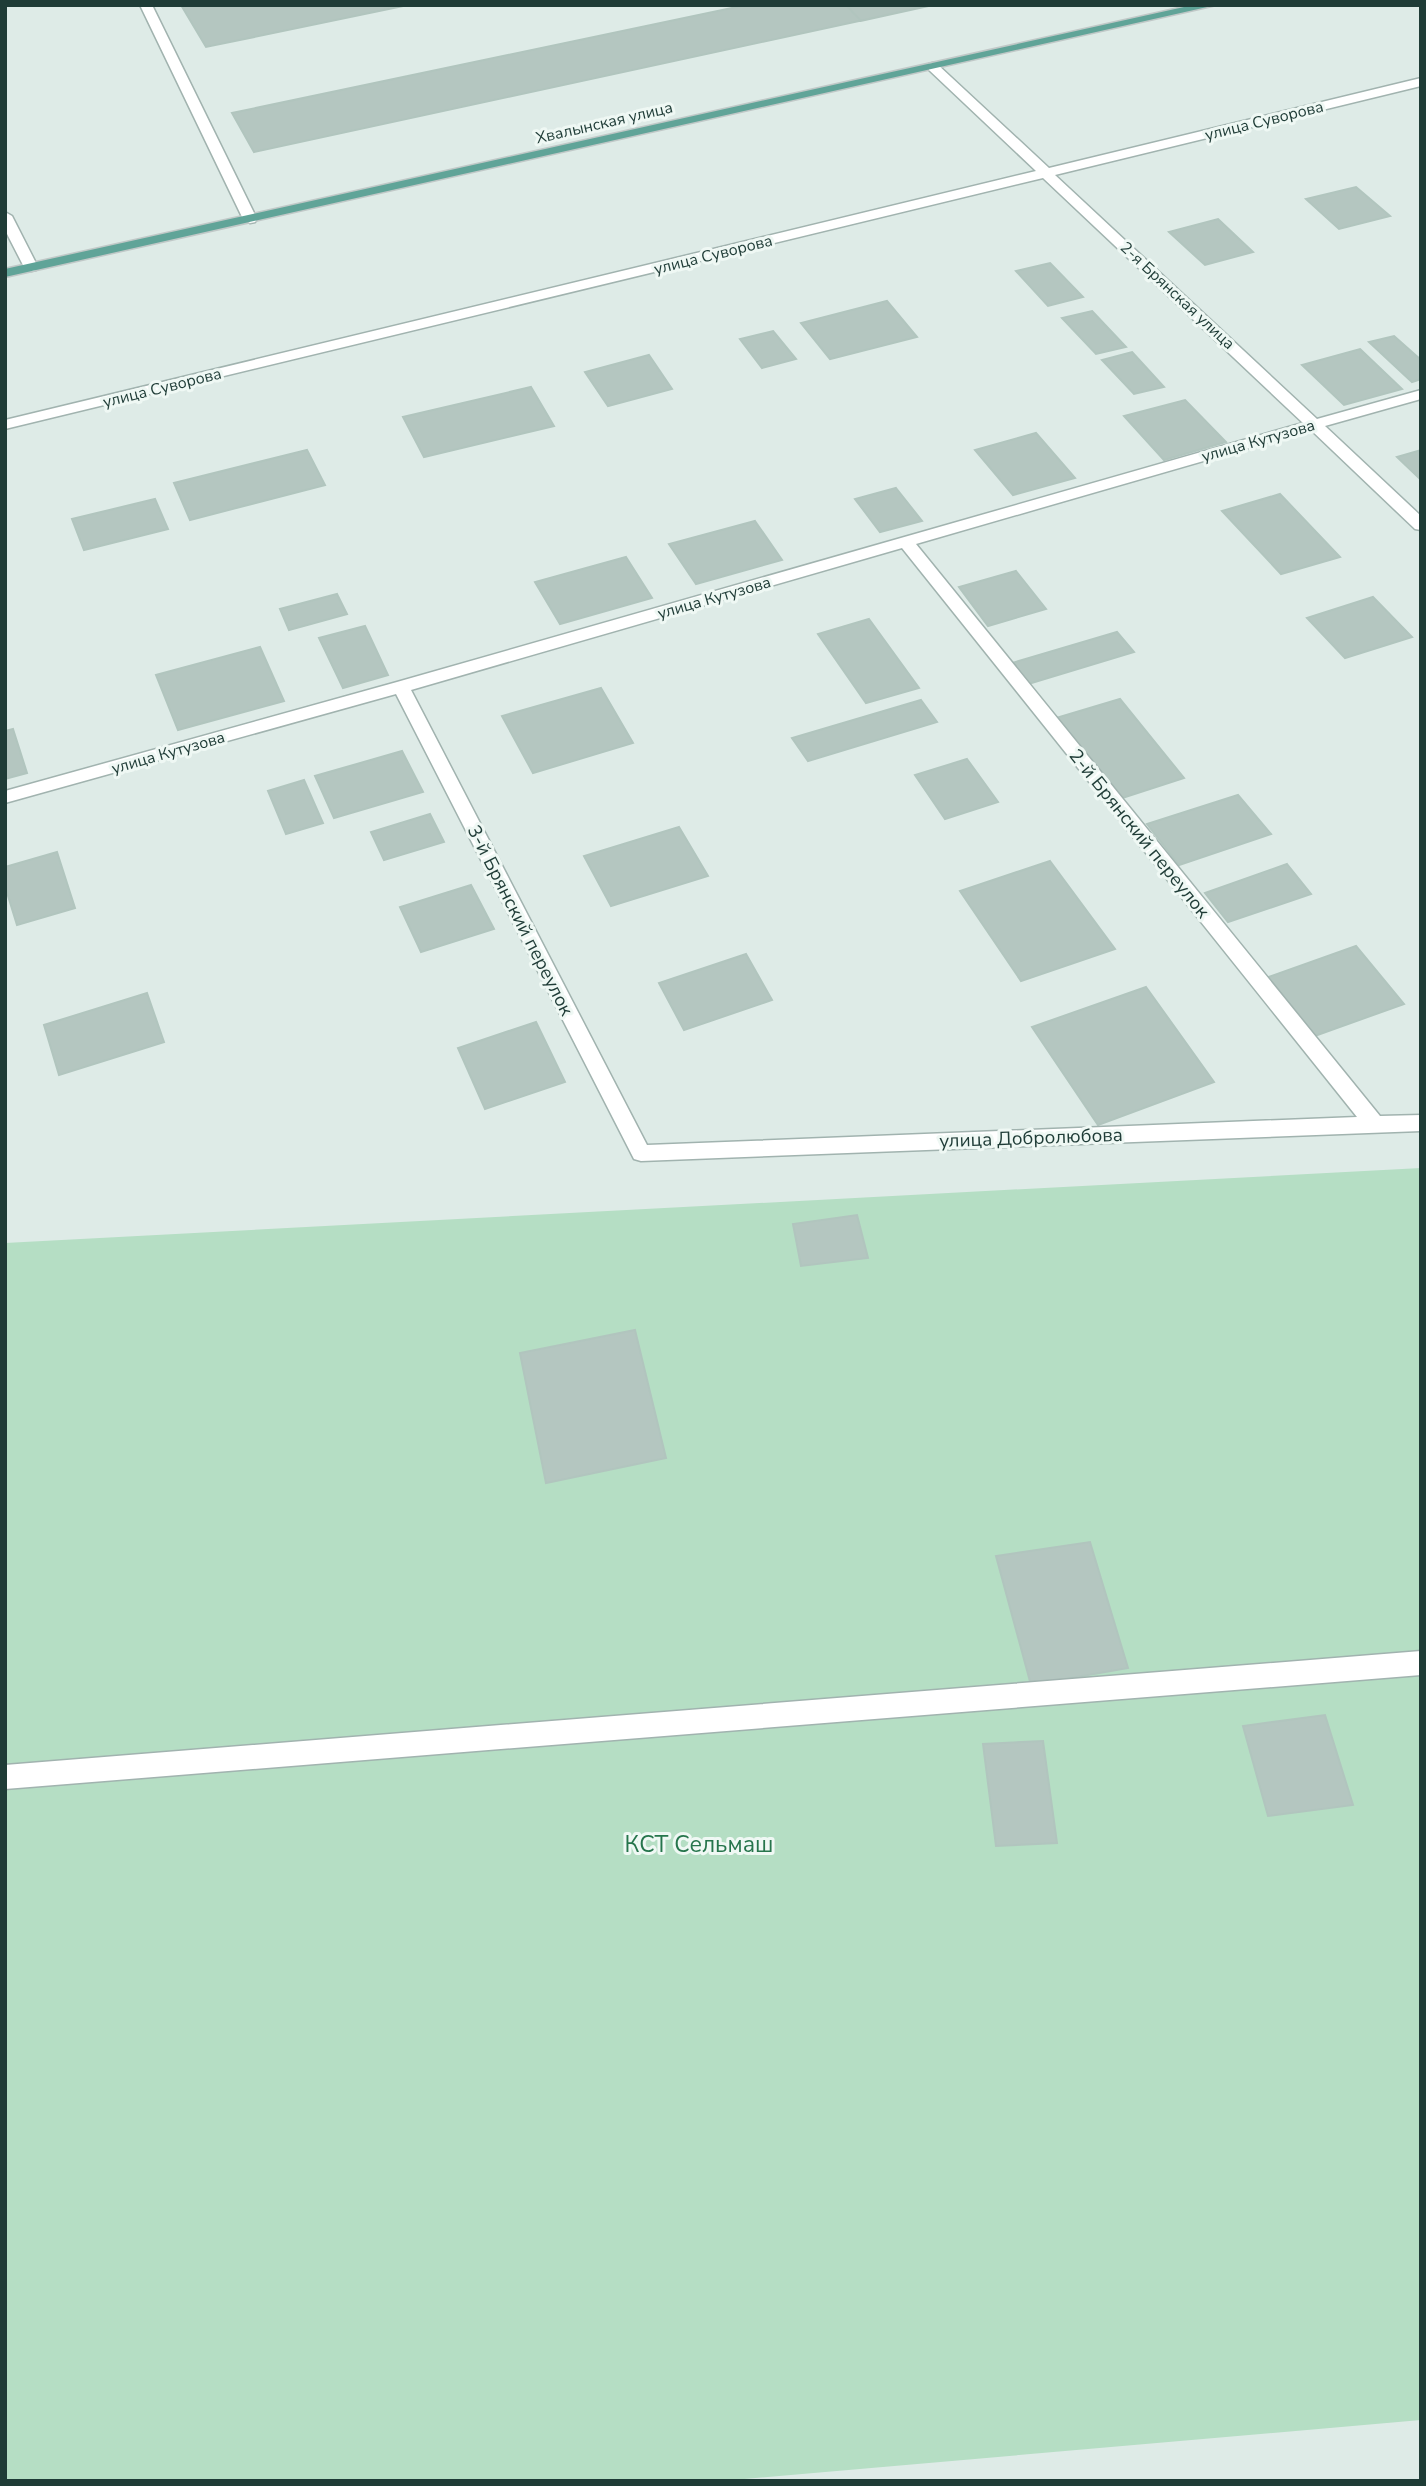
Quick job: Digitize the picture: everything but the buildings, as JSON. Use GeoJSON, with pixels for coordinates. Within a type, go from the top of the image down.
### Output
{"type":"FeatureCollection","features":[{"type":"Feature","properties":{"kind":"main road","name":"Хвалынская улица"},"geometry":{"type":"LineString","coordinates":[[5,273],[1210,5]]}},
{"type":"Feature","properties":{"kind":"street"},"geometry":{"type":"LineString","coordinates":[[146,5],[250,219]]}},
{"type":"Feature","properties":{"kind":"street","name":"2-я Брянская улица"},"geometry":{"type":"LineString","coordinates":[[933,67],[1421,525]]}},
{"type":"Feature","properties":{"kind":"street","name":"улица Суворова"},"geometry":{"type":"LineString","coordinates":[[5,425],[1421,82]]}},
{"type":"Feature","properties":{"kind":"street"},"geometry":{"type":"LineString","coordinates":[[5,216],[31,267]]}},
{"type":"Feature","properties":{"kind":"street","name":"улица Кутузова"},"geometry":{"type":"LineString","coordinates":[[5,797],[401,687],[1421,394]]}},
{"type":"Feature","properties":{"kind":"street","name":"2-й Брянский переулок"},"geometry":{"type":"LineString","coordinates":[[906,542],[1374,1124]]}},
{"type":"Feature","properties":{"kind":"street","name":"3-й Брянский переулок"},"geometry":{"type":"LineString","coordinates":[[401,687],[641,1153]]}},
{"type":"Feature","properties":{"kind":"street","name":"улица Добролюбова"},"geometry":{"type":"LineString","coordinates":[[641,1153],[1421,1123]]}},
{"type":"Feature","properties":{"kind":"street"},"geometry":{"type":"LineString","coordinates":[[5,1777],[1421,1663]]}},
{"type":"Feature","properties":{"kind":"green space","name":"КСТ Сельмаш"},"geometry":{"type":"Polygon","coordinates":[[[1421,1168],[1421,2420],[722,2481],[5,2481],[5,1243],[1421,1168]]]}}]}
